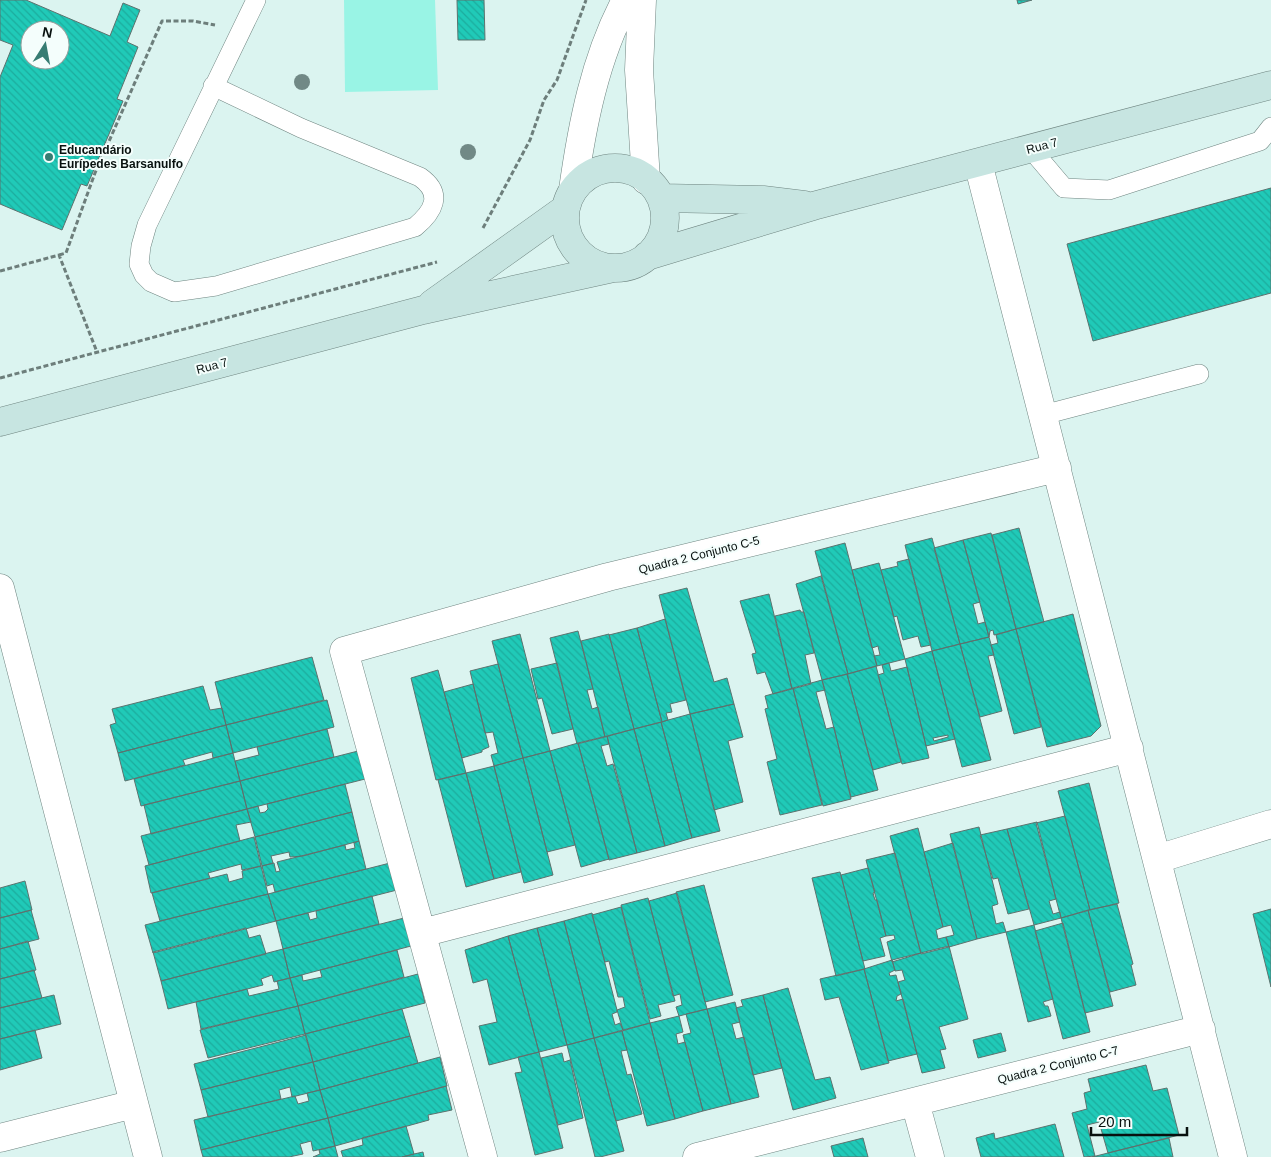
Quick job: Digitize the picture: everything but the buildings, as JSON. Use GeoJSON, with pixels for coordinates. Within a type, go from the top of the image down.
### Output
{"type":"FeatureCollection","features":[{"type":"Feature","properties":{"kind":"main road","name":"Rua 7"},"geometry":{"type":"LineString","coordinates":[[647,256],[813,206],[1271,85]]}},
{"type":"Feature","properties":{"kind":"main road"},"geometry":{"type":"LineString","coordinates":[[607,169],[621,169],[634,173],[653,189],[665,219],[660,240],[647,256],[625,267],[613,268],[596,264],[582,255],[571,242],[565,226],[569,200],[582,180],[607,169]]}},
{"type":"Feature","properties":{"kind":"main road","name":"Rua 7"},"geometry":{"type":"LineString","coordinates":[[653,189],[813,206]]}},
{"type":"Feature","properties":{"kind":"main road","name":"Rua 7"},"geometry":{"type":"LineString","coordinates":[[423,310],[569,200]]}},
{"type":"Feature","properties":{"kind":"main road","name":"Rua 7"},"geometry":{"type":"LineString","coordinates":[[0,422],[423,310],[613,268]]}},
{"type":"Feature","properties":{"kind":"street"},"geometry":{"type":"LineString","coordinates":[[569,200],[581,131],[602,56],[626,0]]}},
{"type":"Feature","properties":{"kind":"street"},"geometry":{"type":"LineString","coordinates":[[642,0],[639,70],[653,189]]}},
{"type":"Feature","properties":{"kind":"street"},"geometry":{"type":"LineString","coordinates":[[978,163],[1201,1029],[1232,1157]]}},
{"type":"Feature","properties":{"kind":"street","name":"Quadra 2 Conjunto C-5"},"geometry":{"type":"LineString","coordinates":[[422,933],[344,651],[608,577],[1057,468]]}},
{"type":"Feature","properties":{"kind":"street"},"geometry":{"type":"LineString","coordinates":[[0,588],[148,1157]]}},
{"type":"Feature","properties":{"kind":"street"},"geometry":{"type":"LineString","coordinates":[[482,1157],[422,933],[1129,748]]}},
{"type":"Feature","properties":{"kind":"street"},"geometry":{"type":"LineString","coordinates":[[1157,859],[1271,824]]}},
{"type":"Feature","properties":{"kind":"street","name":"Quadra 2 Conjunto C-7"},"geometry":{"type":"LineString","coordinates":[[697,1157],[1201,1029]]}},
{"type":"Feature","properties":{"kind":"street"},"geometry":{"type":"LineString","coordinates":[[915,1102],[930,1157]]}},
{"type":"Feature","properties":{"kind":"street"},"geometry":{"type":"LineString","coordinates":[[0,1138],[134,1104]]}},
{"type":"Feature","properties":{"kind":"lane"},"geometry":{"type":"LineString","coordinates":[[213,86],[301,128],[420,177],[430,183],[434,200],[428,216],[415,227],[216,286],[174,292],[151,282],[144,275],[139,264],[141,246],[147,225],[213,86],[240,30],[256,0]]}},
{"type":"Feature","properties":{"kind":"lane"},"geometry":{"type":"LineString","coordinates":[[1031,149],[1064,188],[1109,190],[1260,141],[1271,127]]}},
{"type":"Feature","properties":{"kind":"lane"},"geometry":{"type":"LineString","coordinates":[[1043,415],[1198,374]]}},
{"type":"Feature","properties":{"kind":"path"},"geometry":{"type":"LineString","coordinates":[[0,271],[66,253],[96,173],[162,21],[193,21],[240,30]]}},
{"type":"Feature","properties":{"kind":"path"},"geometry":{"type":"LineString","coordinates":[[60,255],[97,352]]}},
{"type":"Feature","properties":{"kind":"green space"},"geometry":{"type":"Polygon","coordinates":[[[344,0],[435,0],[438,90],[345,92],[344,0]]]}},
{"type":"Feature","properties":{"kind":"place","name":"Educandário Eurípedes Barsanulfo"},"geometry":{"type":"Point","coordinates":[49,157]}}]}
